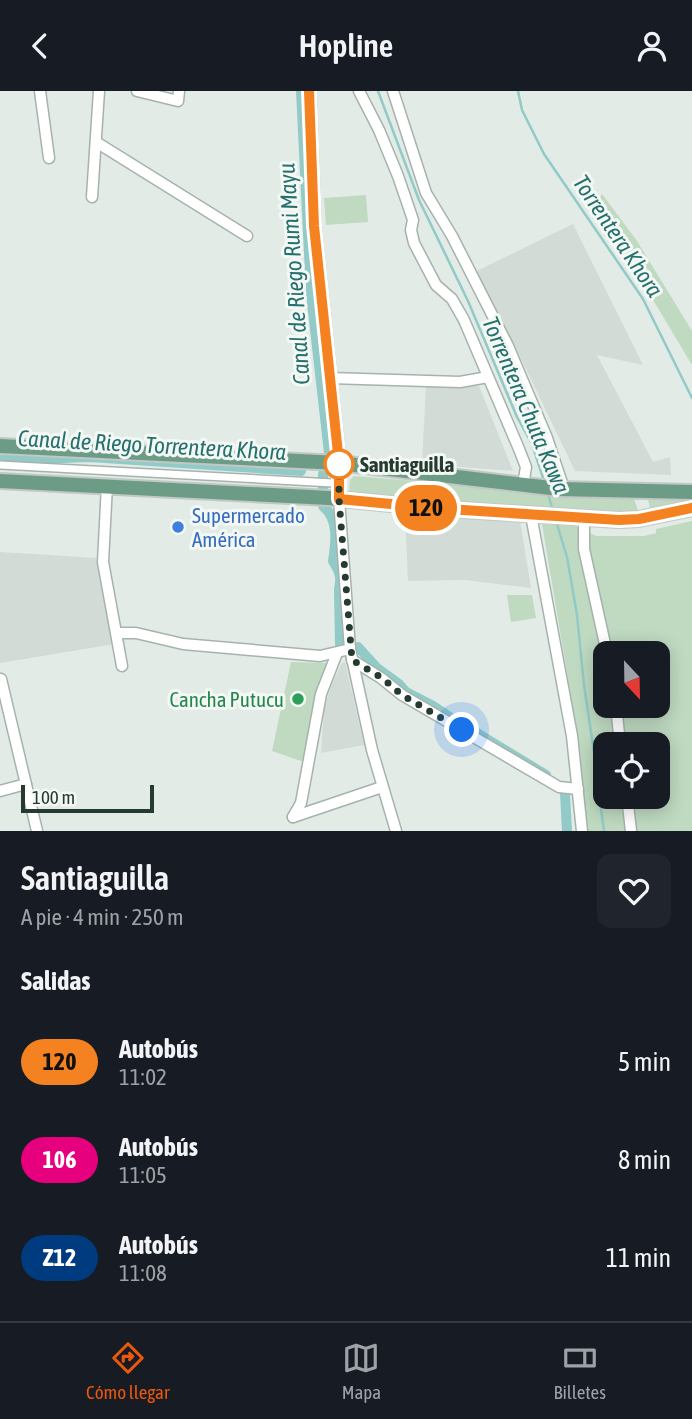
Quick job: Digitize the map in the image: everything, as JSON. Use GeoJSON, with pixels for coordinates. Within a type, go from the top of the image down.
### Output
{"type":"FeatureCollection","features":[{"type":"Feature","properties":{"kind":"main road"},"geometry":{"type":"LineString","coordinates":[[0,446],[339,463],[561,489],[692,492]]}},
{"type":"Feature","properties":{"kind":"main road"},"geometry":{"type":"LineString","coordinates":[[0,481],[339,499],[584,518],[639,519],[692,508]]}},
{"type":"Feature","properties":{"kind":"main road"},"geometry":{"type":"LineString","coordinates":[[639,492],[645,505],[639,519]]}},
{"type":"Feature","properties":{"kind":"street"},"geometry":{"type":"LineString","coordinates":[[40,91],[49,158]]}},
{"type":"Feature","properties":{"kind":"street"},"geometry":{"type":"LineString","coordinates":[[92,197],[99,91]]}},
{"type":"Feature","properties":{"kind":"street"},"geometry":{"type":"LineString","coordinates":[[137,91],[178,101],[179,91]]}},
{"type":"Feature","properties":{"kind":"street"},"geometry":{"type":"LineString","coordinates":[[309,91],[314,226],[339,463],[339,499],[351,655],[382,787],[396,831]]}},
{"type":"Feature","properties":{"kind":"street"},"geometry":{"type":"LineString","coordinates":[[359,91],[379,129],[398,176],[413,220],[411,230],[414,243],[436,285],[452,299],[526,467],[527,486]]}},
{"type":"Feature","properties":{"kind":"street"},"geometry":{"type":"LineString","coordinates":[[393,91],[426,193],[452,236],[508,347],[547,437],[561,489]]}},
{"type":"Feature","properties":{"kind":"street"},"geometry":{"type":"LineString","coordinates":[[96,142],[247,236]]}},
{"type":"Feature","properties":{"kind":"street"},"geometry":{"type":"LineString","coordinates":[[329,378],[460,382],[488,377]]}},
{"type":"Feature","properties":{"kind":"street"},"geometry":{"type":"LineString","coordinates":[[0,465],[333,483]]}},
{"type":"Feature","properties":{"kind":"street"},"geometry":{"type":"LineString","coordinates":[[107,485],[103,562],[122,666]]}},
{"type":"Feature","properties":{"kind":"street"},"geometry":{"type":"LineString","coordinates":[[536,515],[570,723],[582,831]]}},
{"type":"Feature","properties":{"kind":"street"},"geometry":{"type":"LineString","coordinates":[[584,518],[584,549],[604,641]]}},
{"type":"Feature","properties":{"kind":"street"},"geometry":{"type":"LineString","coordinates":[[117,633],[136,633],[183,644],[261,652],[351,655],[402,695],[559,787],[578,789]]}},
{"type":"Feature","properties":{"kind":"street"},"geometry":{"type":"LineString","coordinates":[[337,653],[321,694],[301,803],[293,817],[382,787]]}},
{"type":"Feature","properties":{"kind":"street"},"geometry":{"type":"LineString","coordinates":[[1,679],[37,831]]}},
{"type":"Feature","properties":{"kind":"street"},"geometry":{"type":"LineString","coordinates":[[0,791],[26,784]]}},
{"type":"Feature","properties":{"kind":"street"},"geometry":{"type":"LineString","coordinates":[[628,809],[631,831]]}},
{"type":"Feature","properties":{"kind":"shaded area"},"geometry":{"type":"Polygon","coordinates":[[[573,224],[643,365],[597,355],[653,462],[670,457],[671,475],[575,471],[514,344],[475,272],[573,224]]]}},
{"type":"Feature","properties":{"kind":"shaded area"},"geometry":{"type":"Polygon","coordinates":[[[426,385],[479,386],[513,471],[422,464],[426,385]]]}},
{"type":"Feature","properties":{"kind":"shaded area"},"geometry":{"type":"Polygon","coordinates":[[[405,513],[520,520],[531,588],[465,580],[408,581],[405,513]]]}},
{"type":"Feature","properties":{"kind":"shaded area"},"geometry":{"type":"Polygon","coordinates":[[[0,552],[96,558],[114,644],[0,663],[0,552]]]}},
{"type":"Feature","properties":{"kind":"shaded area"},"geometry":{"type":"Polygon","coordinates":[[[345,662],[364,745],[321,753],[324,710],[331,686],[345,662]]]}},
{"type":"Feature","properties":{"kind":"green space"},"geometry":{"type":"Polygon","coordinates":[[[602,194],[637,241],[692,331],[692,365],[628,258],[613,240],[611,222],[598,201],[602,194]]]}},
{"type":"Feature","properties":{"kind":"green space"},"geometry":{"type":"Polygon","coordinates":[[[366,195],[368,222],[326,225],[324,198],[366,195]]]}},
{"type":"Feature","properties":{"kind":"green space"},"geometry":{"type":"Polygon","coordinates":[[[354,476],[634,499],[638,511],[633,518],[349,494],[350,480],[354,476]]]}},
{"type":"Feature","properties":{"kind":"green space"},"geometry":{"type":"Polygon","coordinates":[[[648,499],[692,499],[692,506],[649,516],[648,499]]]}},
{"type":"Feature","properties":{"kind":"green space"},"geometry":{"type":"Polygon","coordinates":[[[692,521],[692,831],[587,831],[580,750],[542,524],[576,526],[596,536],[644,536],[656,533],[656,529],[692,521]]]}},
{"type":"Feature","properties":{"kind":"green space"},"geometry":{"type":"Polygon","coordinates":[[[507,595],[532,595],[536,618],[511,622],[507,595]]]}},
{"type":"Feature","properties":{"kind":"green space"},"geometry":{"type":"Polygon","coordinates":[[[291,662],[329,663],[304,762],[272,751],[291,662]]]}},
{"type":"Feature","properties":{"kind":"waterway","name":"Canal de Riego Rumi Mayu"},"geometry":{"type":"LineString","coordinates":[[301,91],[311,294],[329,453]]}},
{"type":"Feature","properties":{"kind":"waterway","name":"Torrentera Chuta Kawa"},"geometry":{"type":"LineString","coordinates":[[378,91],[419,200],[468,301],[517,417],[532,444],[544,481]]}},
{"type":"Feature","properties":{"kind":"waterway","name":"Torrentera Khora"},"geometry":{"type":"LineString","coordinates":[[518,91],[522,110],[544,154],[643,299],[692,398]]}},
{"type":"Feature","properties":{"kind":"waterway","name":"Canal de Riego Torrentera Khora"},"geometry":{"type":"LineString","coordinates":[[0,456],[12,460],[90,457],[301,471]]}},
{"type":"Feature","properties":{"kind":"waterway","name":"Canal de Riego Rumi Mayu"},"geometry":{"type":"LineString","coordinates":[[323,474],[323,494]]}},
{"type":"Feature","properties":{"kind":"waterway","name":"Torrentera Chuta Kawa"},"geometry":{"type":"LineString","coordinates":[[548,494],[553,511]]}},
{"type":"Feature","properties":{"kind":"waterway","name":"Canal de Riego Torrentera Khora"},"geometry":{"type":"LineString","coordinates":[[323,506],[332,517],[335,531],[333,561],[340,577],[340,644]]}},
{"type":"Feature","properties":{"kind":"waterway","name":"Torrentera Chuta Kawa"},"geometry":{"type":"LineString","coordinates":[[556,521],[567,557],[577,615],[593,746]]}},
{"type":"Feature","properties":{"kind":"waterway","name":"Canal de Riego Torrentera Khora"},"geometry":{"type":"LineString","coordinates":[[358,647],[377,668],[406,692],[451,718],[463,721],[480,735],[546,775]]}},
{"type":"Feature","properties":{"kind":"waterway","name":"Canal de Riego Torrentera Khora"},"geometry":{"type":"LineString","coordinates":[[565,794],[567,831]]}},
{"type":"Feature","properties":{"kind":"waterway"},"geometry":{"type":"LineString","coordinates":[[601,809],[604,831]]}},
{"type":"Feature","properties":{"kind":"bus line","name":"120"},"geometry":{"type":"LineString","coordinates":[[309,91],[314,226],[339,463],[339,499],[619,520],[639,519],[692,508]]}},
{"type":"Feature","properties":{"kind":"place","name":"Santiaguilla"},"geometry":{"type":"Point","coordinates":[339,464]}},
{"type":"Feature","properties":{"kind":"place","name":"Supermercado América"},"geometry":{"type":"Point","coordinates":[178,527]}},
{"type":"Feature","properties":{"kind":"place","name":"Cancha Putucu"},"geometry":{"type":"Point","coordinates":[298,699]}},
{"type":"Feature","properties":{"kind":"route"},"geometry":{"type":"LineString","coordinates":[[339,464],[339,499],[349,649],[352,660],[382,678],[402,695],[462,730]]}}]}
